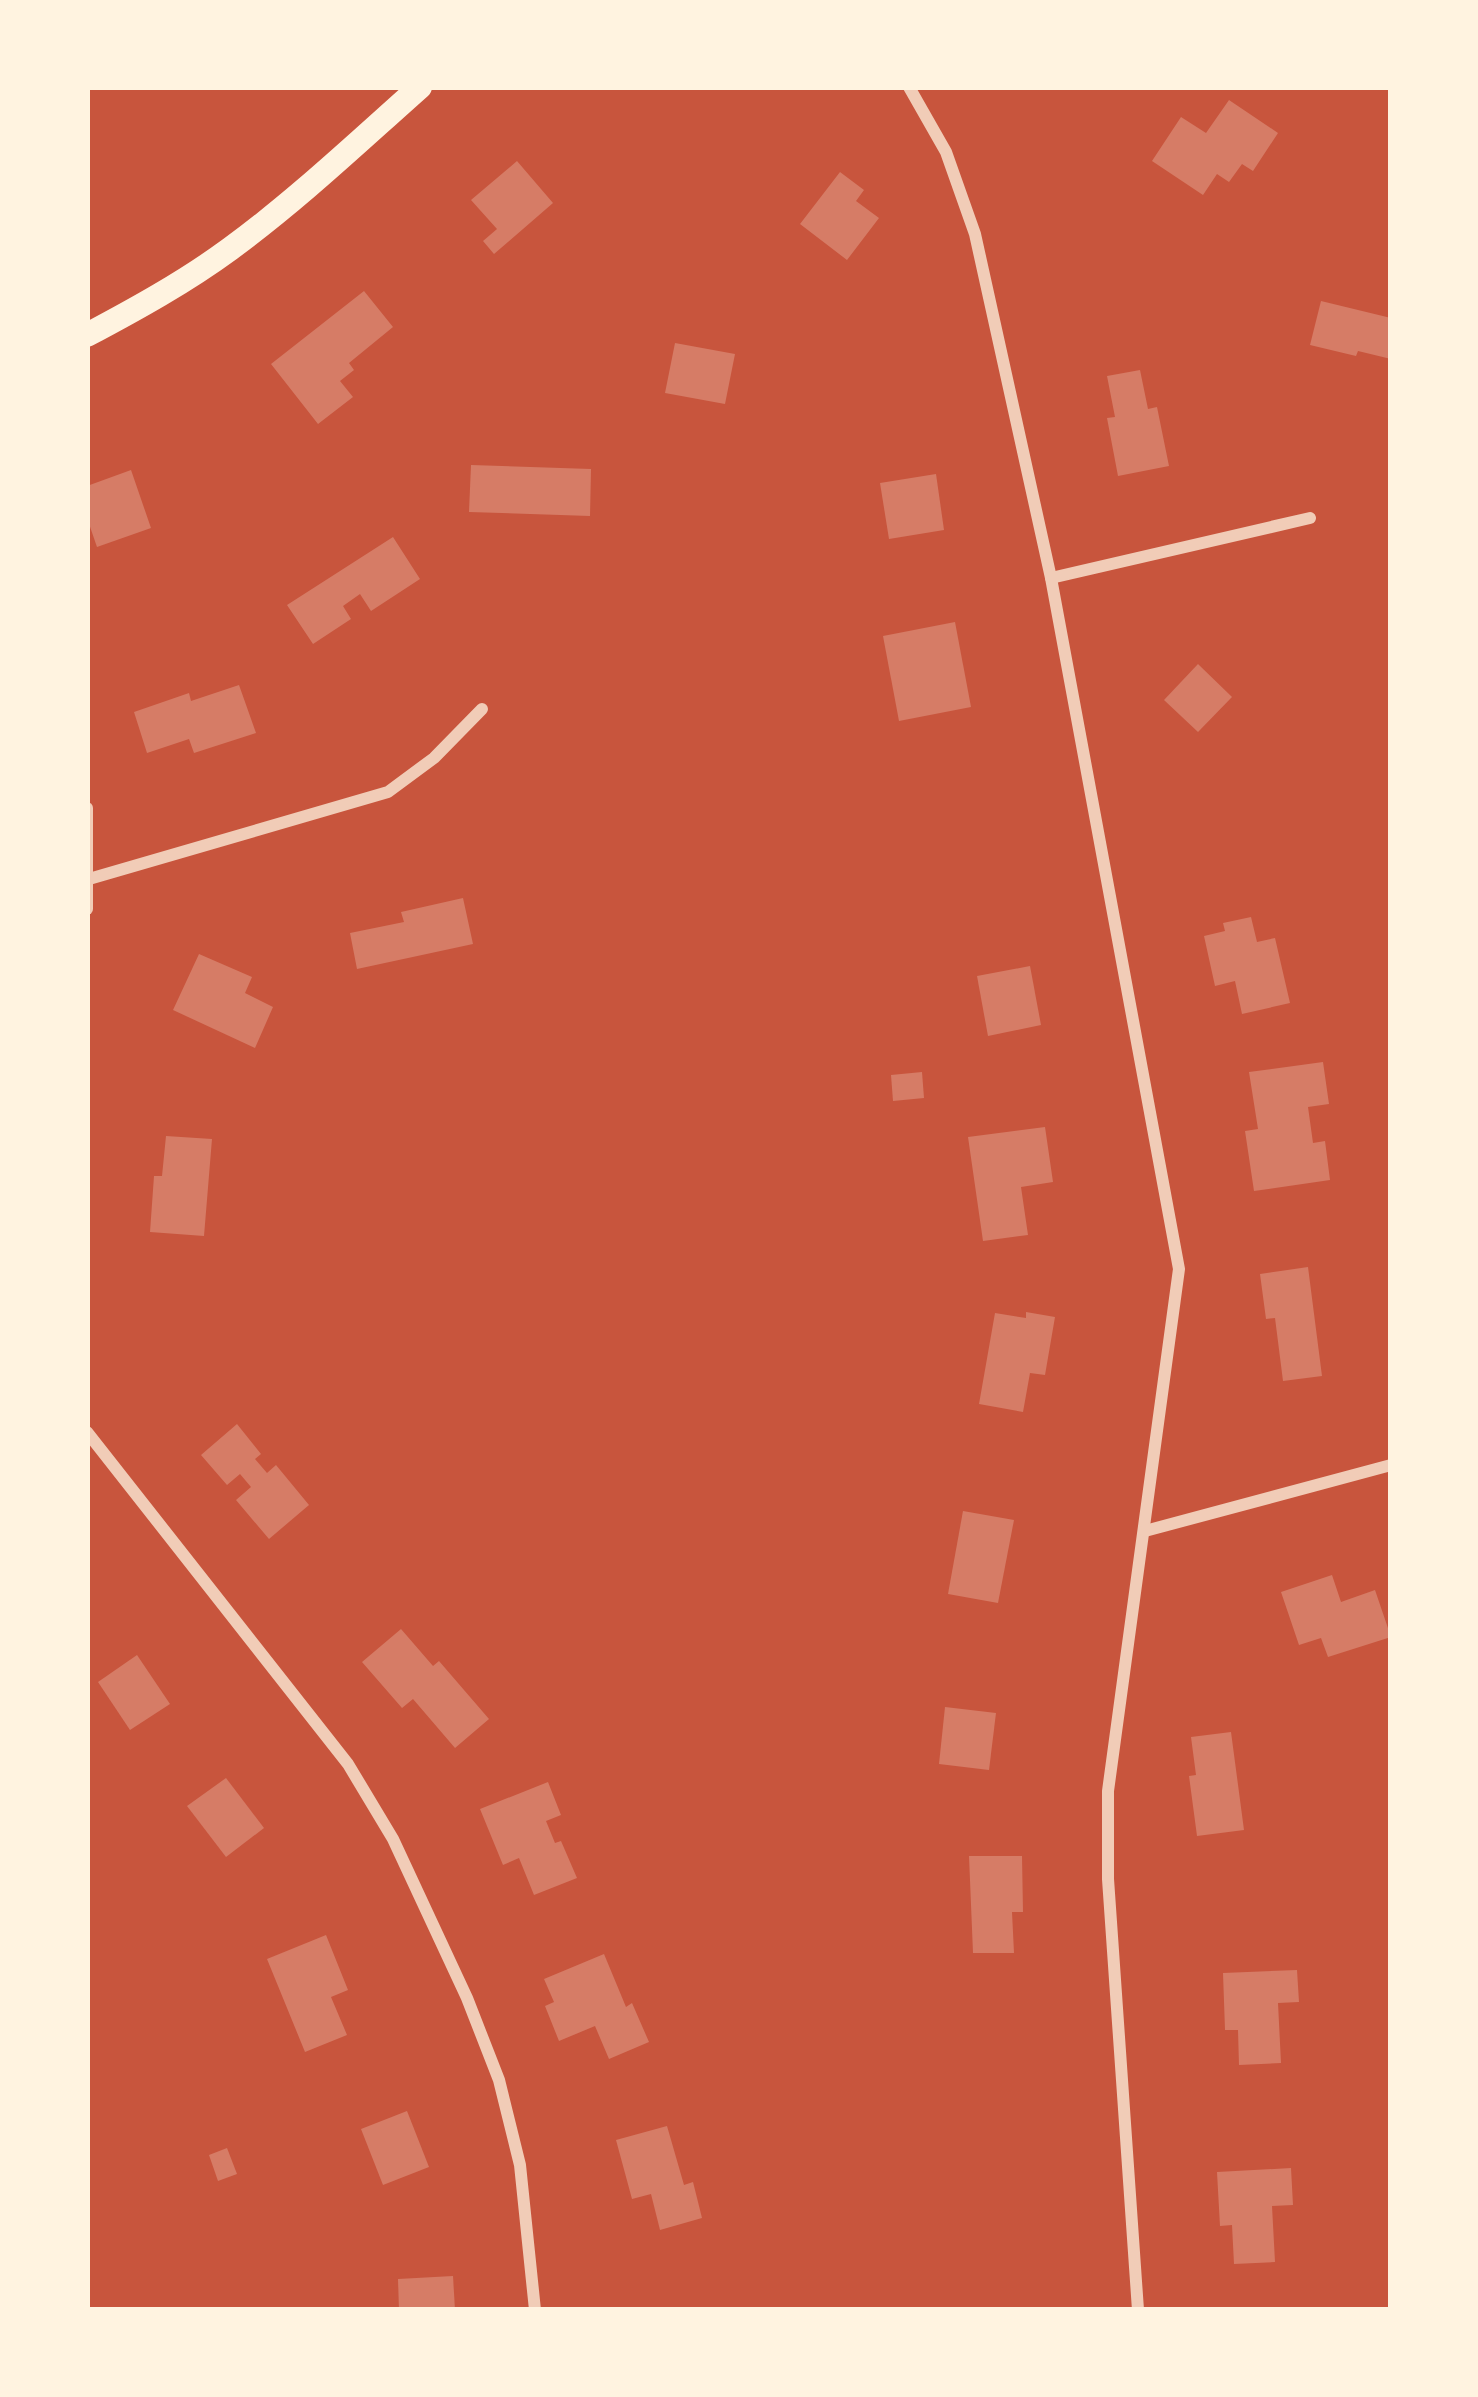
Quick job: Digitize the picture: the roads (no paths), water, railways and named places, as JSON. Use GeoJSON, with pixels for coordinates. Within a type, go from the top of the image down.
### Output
{"type":"FeatureCollection","features":[{"type":"Feature","properties":{"kind":"main road"},"geometry":{"type":"LineString","coordinates":[[87,335],[229,250],[298,196],[420,87]]}},
{"type":"Feature","properties":{"kind":"street"},"geometry":{"type":"LineString","coordinates":[[909,87],[946,152],[975,235],[1052,578],[1179,1269],[1108,1791],[1108,1879],[1138,2310]]}},
{"type":"Feature","properties":{"kind":"street"},"geometry":{"type":"LineString","coordinates":[[1052,578],[1310,518]]}},
{"type":"Feature","properties":{"kind":"street"},"geometry":{"type":"LineString","coordinates":[[89,879],[388,792],[434,758],[482,709]]}},
{"type":"Feature","properties":{"kind":"street"},"geometry":{"type":"LineString","coordinates":[[87,808],[87,909]]}},
{"type":"Feature","properties":{"kind":"street"},"geometry":{"type":"LineString","coordinates":[[87,1432],[349,1764],[393,1839],[467,1998],[499,2080],[520,2165],[535,2310]]}},
{"type":"Feature","properties":{"kind":"street"},"geometry":{"type":"LineString","coordinates":[[1145,1531],[1391,1465]]}}]}
